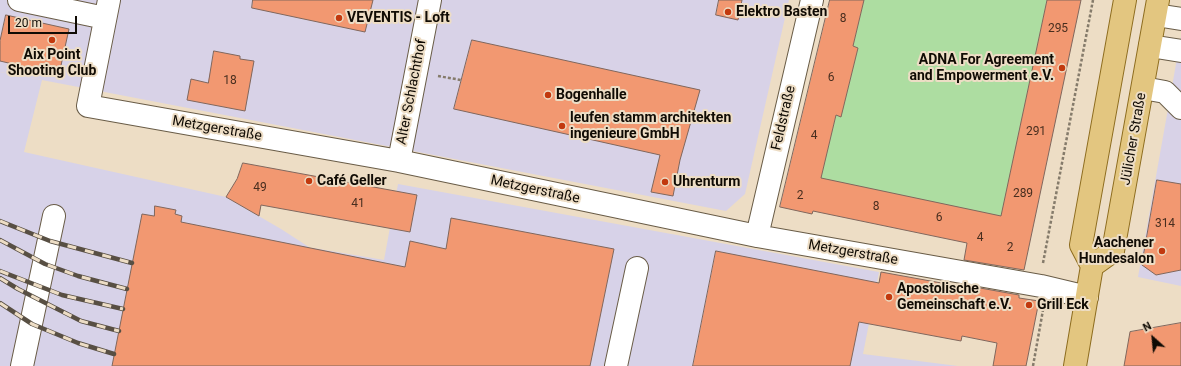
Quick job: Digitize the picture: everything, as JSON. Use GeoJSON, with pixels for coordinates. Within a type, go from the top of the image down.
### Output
{"type":"FeatureCollection","features":[{"type":"Feature","properties":{"kind":"main road"},"geometry":{"type":"LineString","coordinates":[[1076,366],[1092,266],[1081,245],[1125,0]]}},
{"type":"Feature","properties":{"kind":"main road","name":"Jülicher Straße"},"geometry":{"type":"LineString","coordinates":[[1092,266],[1114,251],[1157,8]]}},
{"type":"Feature","properties":{"kind":"street"},"geometry":{"type":"LineString","coordinates":[[19,0],[107,9]]}},
{"type":"Feature","properties":{"kind":"street","name":"Alter Schlachthof"},"geometry":{"type":"LineString","coordinates":[[399,161],[430,0]]}},
{"type":"Feature","properties":{"kind":"street","name":"Feldstraße"},"geometry":{"type":"LineString","coordinates":[[757,236],[812,0]]}},
{"type":"Feature","properties":{"kind":"street"},"geometry":{"type":"LineString","coordinates":[[1157,8],[1181,19]]}},
{"type":"Feature","properties":{"kind":"street","name":"Metzgerstraße"},"geometry":{"type":"LineString","coordinates":[[107,9],[88,106],[399,161],[757,236],[1041,286],[1087,297]]}},
{"type":"Feature","properties":{"kind":"street"},"geometry":{"type":"LineString","coordinates":[[1150,46],[1181,51]]}},
{"type":"Feature","properties":{"kind":"street"},"geometry":{"type":"LineString","coordinates":[[1143,88],[1173,91],[1181,108]]}},
{"type":"Feature","properties":{"kind":"street"},"geometry":{"type":"LineString","coordinates":[[22,366],[54,216]]}},
{"type":"Feature","properties":{"kind":"street"},"geometry":{"type":"LineString","coordinates":[[616,366],[637,268]]}},
{"type":"Feature","properties":{"kind":"path"},"geometry":{"type":"LineString","coordinates":[[1042,267],[1093,0]]}},
{"type":"Feature","properties":{"kind":"path"},"geometry":{"type":"LineString","coordinates":[[1033,366],[1043,308]]}},
{"type":"Feature","properties":{"kind":"shaded area"},"geometry":{"type":"Polygon","coordinates":[[[0,0],[789,0],[745,194],[726,211],[0,72],[0,0]]]}},
{"type":"Feature","properties":{"kind":"shaded area"},"geometry":{"type":"Polygon","coordinates":[[[1181,36],[1181,286],[1138,277],[1181,36]]]}},
{"type":"Feature","properties":{"kind":"shaded area"},"geometry":{"type":"Polygon","coordinates":[[[0,72],[42,80],[24,152],[226,197],[312,249],[384,260],[398,184],[879,272],[863,354],[958,366],[0,366],[0,72]]]}},
{"type":"Feature","properties":{"kind":"green space"},"geometry":{"type":"Polygon","coordinates":[[[864,0],[1047,0],[1000,222],[819,185],[836,115],[841,116],[858,48],[853,46],[864,0]]]}},
{"type":"Feature","properties":{"kind":"building","name":"VEVENTIS - Loft"},"geometry":{"type":"Polygon","coordinates":[[[253,0],[373,0],[365,32],[252,8],[253,0]]]}},
{"type":"Feature","properties":{"kind":"building","name":"Elektro Basten"},"geometry":{"type":"Polygon","coordinates":[[[719,0],[742,0],[738,20],[716,15],[719,0]]]}},
{"type":"Feature","properties":{"kind":"building"},"geometry":{"type":"Polygon","coordinates":[[[830,0],[864,0],[853,46],[858,48],[841,117],[836,115],[821,178],[1001,216],[1047,0],[1081,0],[1024,270],[964,260],[967,243],[813,211],[812,214],[780,207],[830,0]]]}},
{"type":"Feature","properties":{"kind":"building"},"geometry":{"type":"Polygon","coordinates":[[[6,15],[69,29],[60,70],[51,73],[0,61],[0,41],[6,15]]]}},
{"type":"Feature","properties":{"kind":"building","name":"Bogenhalle"},"geometry":{"type":"Polygon","coordinates":[[[472,40],[700,90],[680,160],[673,196],[651,192],[660,155],[454,109],[472,40]]]}},
{"type":"Feature","properties":{"kind":"building"},"geometry":{"type":"Polygon","coordinates":[[[214,51],[240,56],[240,59],[254,61],[245,111],[187,100],[191,79],[208,83],[214,51]]]}},
{"type":"Feature","properties":{"kind":"building"},"geometry":{"type":"Polygon","coordinates":[[[243,163],[417,195],[410,232],[261,205],[259,216],[226,197],[237,179],[243,163]]]}},
{"type":"Feature","properties":{"kind":"building"},"geometry":{"type":"Polygon","coordinates":[[[1157,180],[1181,184],[1181,270],[1156,275],[1142,265],[1157,180]]]}},
{"type":"Feature","properties":{"kind":"building"},"geometry":{"type":"Polygon","coordinates":[[[155,206],[176,210],[175,214],[182,216],[181,222],[405,267],[410,241],[446,249],[451,218],[614,249],[590,366],[112,366],[142,214],[154,216],[155,206]]]}},
{"type":"Feature","properties":{"kind":"building"},"geometry":{"type":"Polygon","coordinates":[[[716,251],[879,283],[881,272],[1019,295],[1019,298],[1039,301],[1026,366],[993,366],[997,343],[962,336],[961,341],[859,322],[850,366],[693,366],[716,251]]]}},
{"type":"Feature","properties":{"kind":"building"},"geometry":{"type":"Polygon","coordinates":[[[1181,323],[1181,366],[1124,366],[1130,332],[1181,323]]]}},
{"type":"Feature","properties":{"kind":"railway"},"geometry":{"type":"LineString","coordinates":[[0,221],[50,241],[132,263]]}},
{"type":"Feature","properties":{"kind":"railway"},"geometry":{"type":"LineString","coordinates":[[0,240],[45,264],[78,276],[127,289]]}},
{"type":"Feature","properties":{"kind":"railway"},"geometry":{"type":"LineString","coordinates":[[0,271],[62,295],[123,309]]}},
{"type":"Feature","properties":{"kind":"railway"},"geometry":{"type":"LineString","coordinates":[[0,278],[18,289],[81,321],[119,331]]}},
{"type":"Feature","properties":{"kind":"railway"},"geometry":{"type":"LineString","coordinates":[[0,303],[32,324],[78,343],[114,354]]}},
{"type":"Feature","properties":{"kind":"place","name":"Elektro Basten"},"geometry":{"type":"Point","coordinates":[728,12]}},
{"type":"Feature","properties":{"kind":"place","name":"VEVENTIS - Loft"},"geometry":{"type":"Point","coordinates":[339,18]}},
{"type":"Feature","properties":{"kind":"place","name":"Aix Point Shooting Club"},"geometry":{"type":"Point","coordinates":[52,40]}},
{"type":"Feature","properties":{"kind":"place","name":"ADNA For Agreement and Empowerment e.V."},"geometry":{"type":"Point","coordinates":[1062,68]}},
{"type":"Feature","properties":{"kind":"place","name":"Bogenhalle"},"geometry":{"type":"Point","coordinates":[548,95]}},
{"type":"Feature","properties":{"kind":"place","name":"leufen stamm architekten ingenieure GmbH"},"geometry":{"type":"Point","coordinates":[562,126]}},
{"type":"Feature","properties":{"kind":"place","name":"Café Geller"},"geometry":{"type":"Point","coordinates":[309,181]}},
{"type":"Feature","properties":{"kind":"place","name":"Uhrenturm"},"geometry":{"type":"Point","coordinates":[665,182]}},
{"type":"Feature","properties":{"kind":"place","name":"Aachener Hundesalon"},"geometry":{"type":"Point","coordinates":[1162,251]}},
{"type":"Feature","properties":{"kind":"place","name":"Apostolische Gemeinschaft e.V."},"geometry":{"type":"Point","coordinates":[889,297]}},
{"type":"Feature","properties":{"kind":"place","name":"Grill Eck"},"geometry":{"type":"Point","coordinates":[1029,305]}}]}
